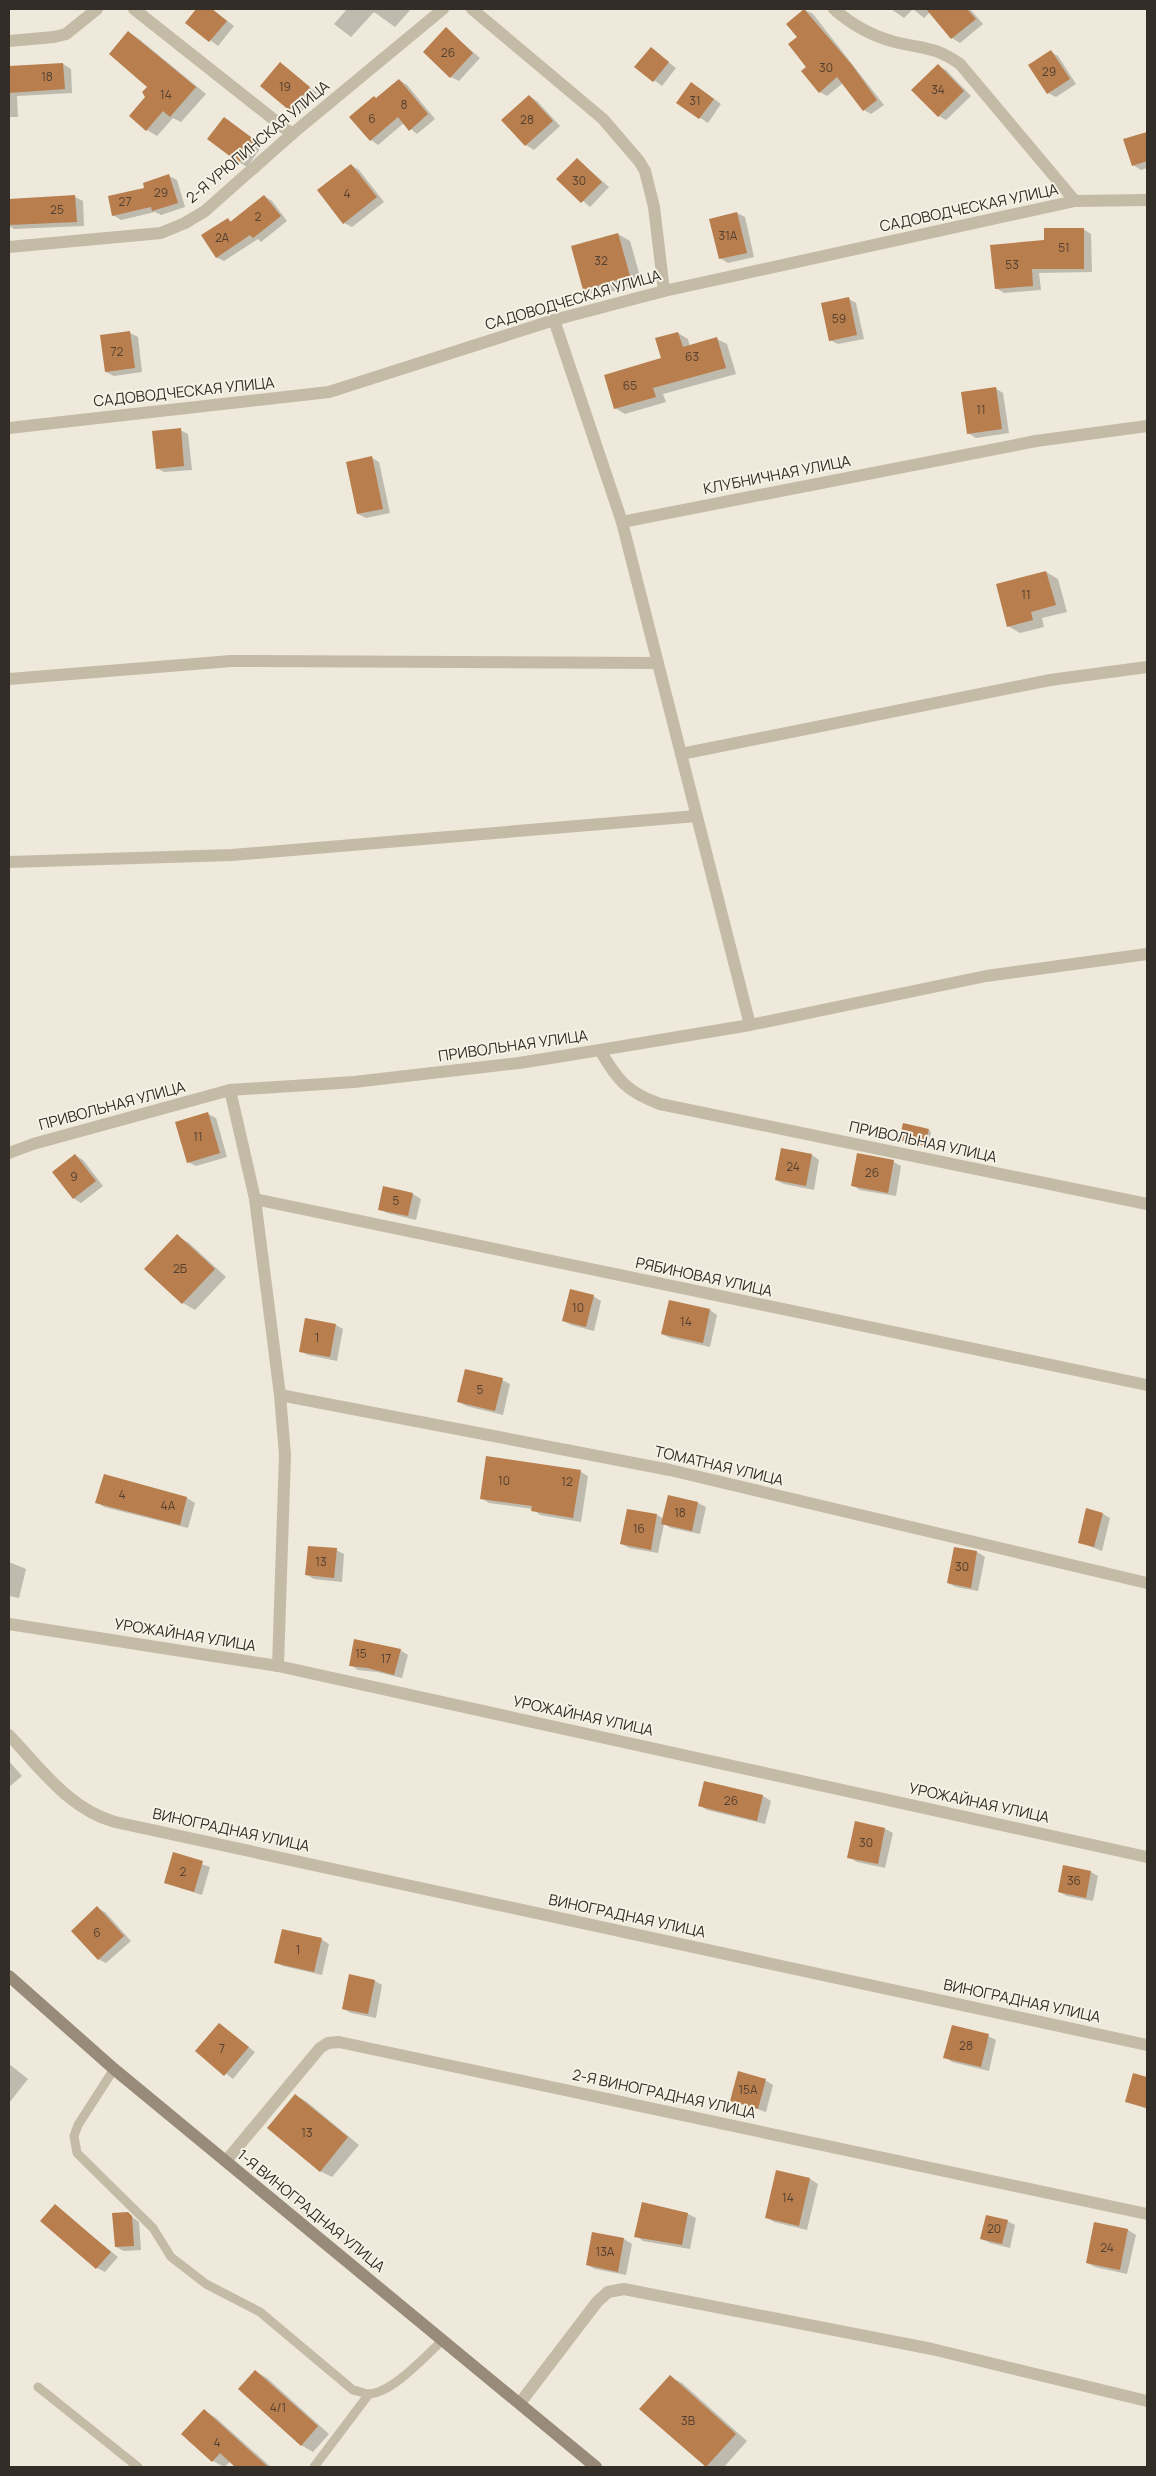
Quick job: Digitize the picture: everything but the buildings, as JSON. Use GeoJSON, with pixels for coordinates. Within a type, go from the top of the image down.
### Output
{"type":"FeatureCollection","features":[{"type":"Feature","properties":{"kind":"main road","name":"1-Я ВИНОГРАДНАЯ УЛИЦА"},"geometry":{"type":"LineString","coordinates":[[9,1976],[114,2070],[596,2467]]}},
{"type":"Feature","properties":{"kind":"street"},"geometry":{"type":"LineString","coordinates":[[9,41],[54,37],[66,34],[97,9]]}},
{"type":"Feature","properties":{"kind":"street"},"geometry":{"type":"LineString","coordinates":[[134,9],[292,134]]}},
{"type":"Feature","properties":{"kind":"street","name":"2-Я УРЮПИНСКАЯ УЛИЦА"},"geometry":{"type":"LineString","coordinates":[[9,247],[160,233],[173,229],[205,211],[292,134],[443,9]]}},
{"type":"Feature","properties":{"kind":"street"},"geometry":{"type":"LineString","coordinates":[[472,9],[603,119],[639,161],[645,171],[654,207],[664,291]]}},
{"type":"Feature","properties":{"kind":"street"},"geometry":{"type":"LineString","coordinates":[[834,9],[849,22],[872,34],[895,42],[925,46],[945,54],[960,64],[1075,201]]}},
{"type":"Feature","properties":{"kind":"street","name":"САДОВОДЧЕСКАЯ УЛИЦА"},"geometry":{"type":"LineString","coordinates":[[9,428],[329,392],[554,320],[664,291],[1075,201],[1147,200]]}},
{"type":"Feature","properties":{"kind":"street"},"geometry":{"type":"LineString","coordinates":[[554,320],[622,522],[750,1025]]}},
{"type":"Feature","properties":{"kind":"street","name":"КЛУБНИЧНАЯ УЛИЦА"},"geometry":{"type":"LineString","coordinates":[[622,522],[1036,441],[1147,426]]}},
{"type":"Feature","properties":{"kind":"street"},"geometry":{"type":"LineString","coordinates":[[9,678],[231,661],[658,663]]}},
{"type":"Feature","properties":{"kind":"street"},"geometry":{"type":"LineString","coordinates":[[681,754],[1050,680],[1147,667]]}},
{"type":"Feature","properties":{"kind":"street"},"geometry":{"type":"LineString","coordinates":[[9,862],[232,855],[697,816]]}},
{"type":"Feature","properties":{"kind":"street"},"geometry":{"type":"LineString","coordinates":[[600,1050],[750,1025],[986,976],[1147,954]]}},
{"type":"Feature","properties":{"kind":"street","name":"ПРИВОЛЬНАЯ УЛИЦА"},"geometry":{"type":"LineString","coordinates":[[9,1153],[33,1144],[230,1090],[354,1082],[519,1063],[600,1050],[612,1072],[624,1086],[639,1097],[660,1104],[1147,1204]]}},
{"type":"Feature","properties":{"kind":"street"},"geometry":{"type":"LineString","coordinates":[[230,1090],[255,1198],[280,1395],[285,1455],[278,1666]]}},
{"type":"Feature","properties":{"kind":"street","name":"РЯБИНОВАЯ УЛИЦА"},"geometry":{"type":"LineString","coordinates":[[255,1198],[1147,1386]]}},
{"type":"Feature","properties":{"kind":"street","name":"ТОМАТНАЯ УЛИЦА"},"geometry":{"type":"LineString","coordinates":[[280,1395],[670,1470],[1147,1583]]}},
{"type":"Feature","properties":{"kind":"street","name":"УРОЖАЙНАЯ УЛИЦА"},"geometry":{"type":"LineString","coordinates":[[9,1624],[278,1666],[1147,1857]]}},
{"type":"Feature","properties":{"kind":"street","name":"ВИНОГРАДНАЯ УЛИЦА"},"geometry":{"type":"LineString","coordinates":[[9,1735],[75,1804],[99,1818],[1147,2044]]}},
{"type":"Feature","properties":{"kind":"street","name":"2-Я ВИНОГРАДНАЯ УЛИЦА"},"geometry":{"type":"LineString","coordinates":[[226,2161],[320,2048],[328,2043],[339,2042],[1147,2214]]}},
{"type":"Feature","properties":{"kind":"street"},"geometry":{"type":"LineString","coordinates":[[520,2403],[597,2302],[608,2292],[624,2289],[932,2349],[1147,2401]]}},
{"type":"Feature","properties":{"kind":"lane"},"geometry":{"type":"LineString","coordinates":[[114,2070],[78,2125],[74,2136],[77,2153],[153,2228],[171,2257],[206,2284],[260,2312],[353,2390],[369,2394],[381,2391],[392,2385],[443,2340]]}},
{"type":"Feature","properties":{"kind":"lane"},"geometry":{"type":"LineString","coordinates":[[38,2387],[138,2467]]}},
{"type":"Feature","properties":{"kind":"lane"},"geometry":{"type":"LineString","coordinates":[[314,2467],[369,2394]]}}]}
